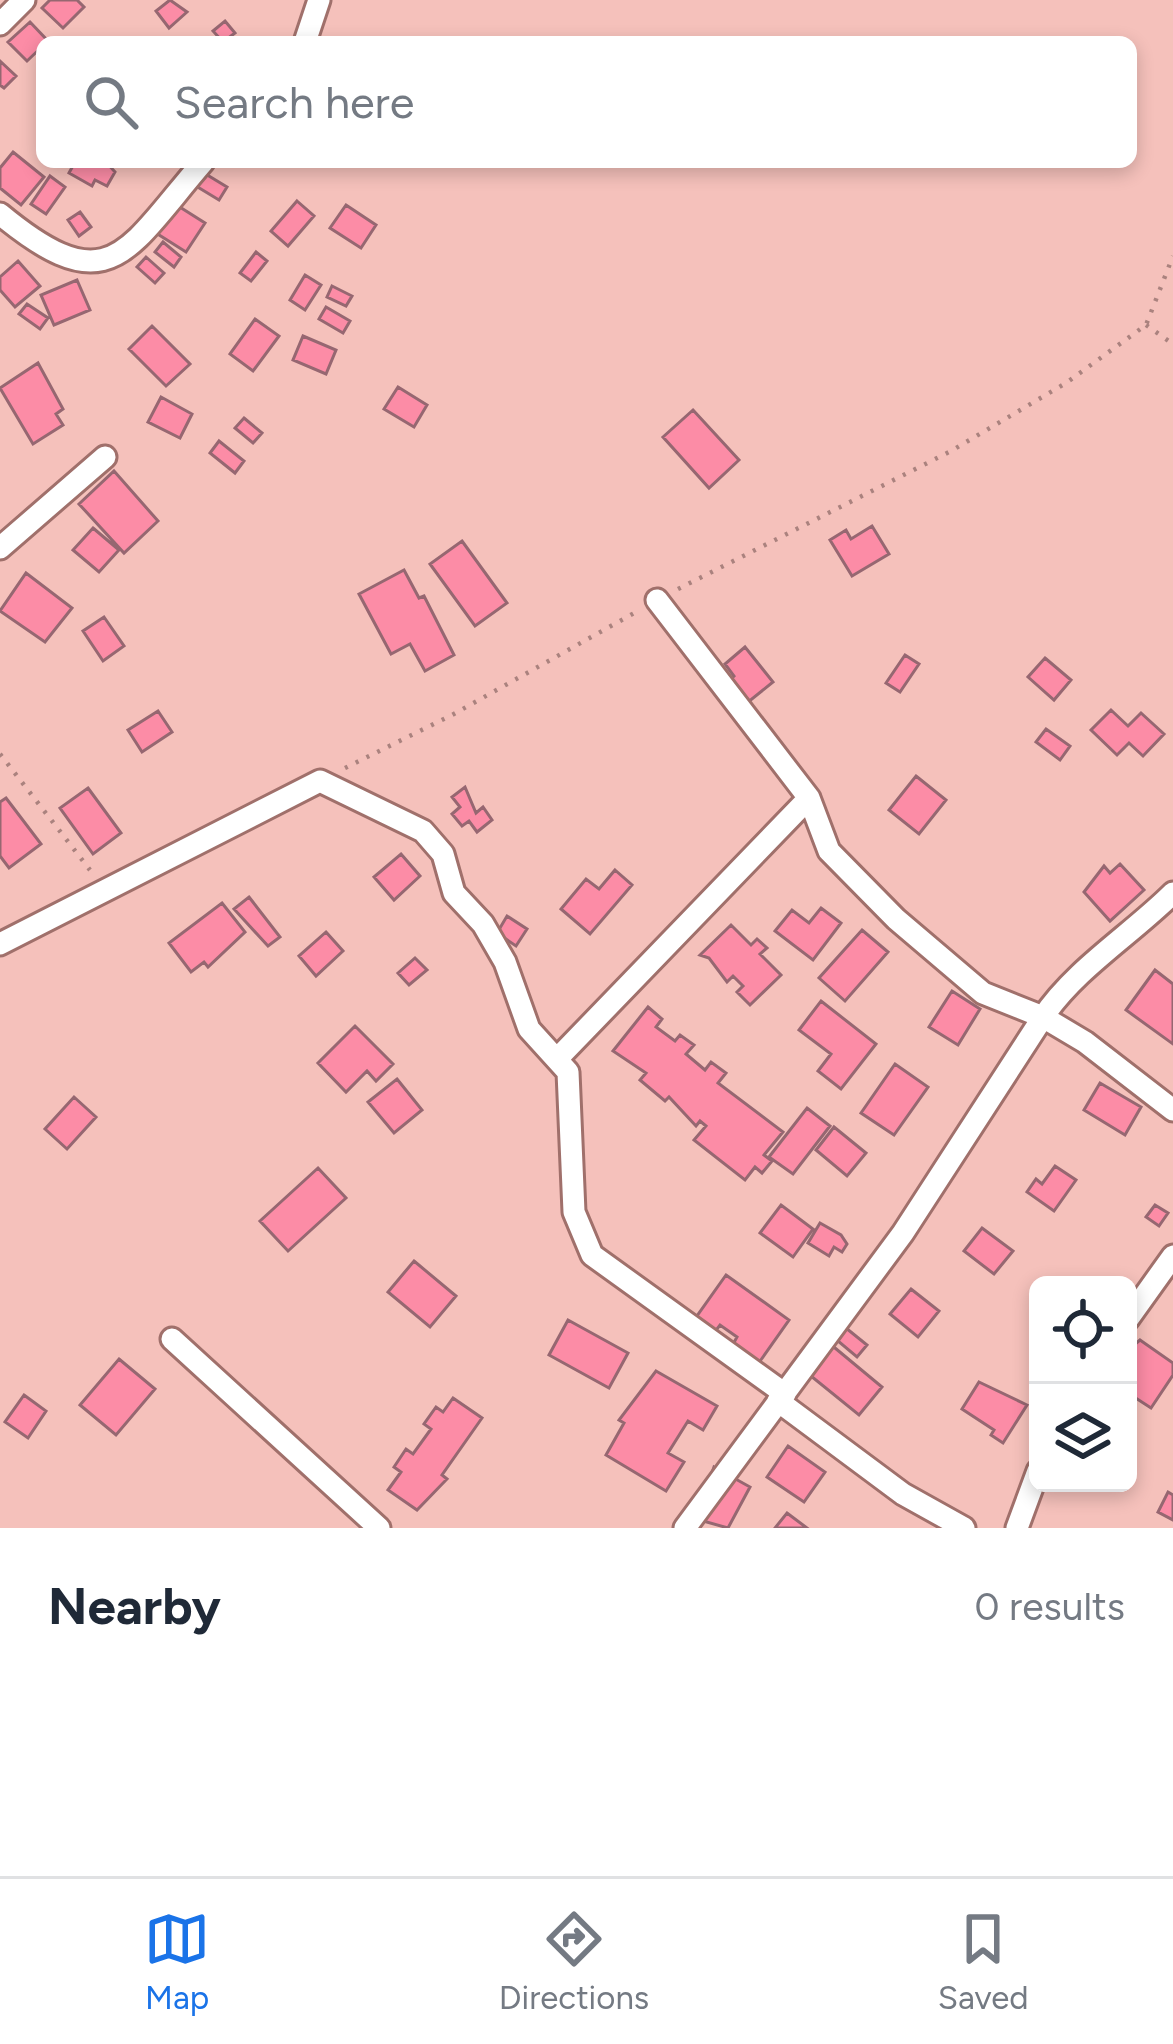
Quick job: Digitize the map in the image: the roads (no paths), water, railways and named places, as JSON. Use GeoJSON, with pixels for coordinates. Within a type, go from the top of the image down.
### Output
{"type":"FeatureCollection","features":[{"type":"Feature","properties":{"kind":"street"},"geometry":{"type":"LineString","coordinates":[[0,24],[24,0]]}},
{"type":"Feature","properties":{"kind":"street"},"geometry":{"type":"LineString","coordinates":[[307,36],[319,0]]}},
{"type":"Feature","properties":{"kind":"street"},"geometry":{"type":"LineString","coordinates":[[0,214],[68,261],[101,264],[129,248],[198,168]]}},
{"type":"Feature","properties":{"kind":"street"},"geometry":{"type":"LineString","coordinates":[[0,548],[105,457]]}},
{"type":"Feature","properties":{"kind":"street"},"geometry":{"type":"LineString","coordinates":[[657,600],[809,798],[830,851],[896,919],[983,993],[1043,1017],[1085,1042],[1173,1110]]}},
{"type":"Feature","properties":{"kind":"street"},"geometry":{"type":"LineString","coordinates":[[0,944],[108,894],[290,791],[320,781],[423,831],[443,854],[454,893],[483,924],[505,962],[529,1029],[572,1083],[569,1172],[574,1212],[592,1255],[903,1494],[964,1528]]}},
{"type":"Feature","properties":{"kind":"street"},"geometry":{"type":"LineString","coordinates":[[557,1059],[809,798]]}},
{"type":"Feature","properties":{"kind":"street"},"geometry":{"type":"LineString","coordinates":[[685,1528],[903,1233],[1059,992],[1127,939],[1173,893]]}},
{"type":"Feature","properties":{"kind":"street"},"geometry":{"type":"LineString","coordinates":[[1137,1306],[1173,1256]]}},
{"type":"Feature","properties":{"kind":"street"},"geometry":{"type":"LineString","coordinates":[[172,1339],[379,1528]]}},
{"type":"Feature","properties":{"kind":"street"},"geometry":{"type":"LineString","coordinates":[[1017,1528],[1030,1492]]}}]}
